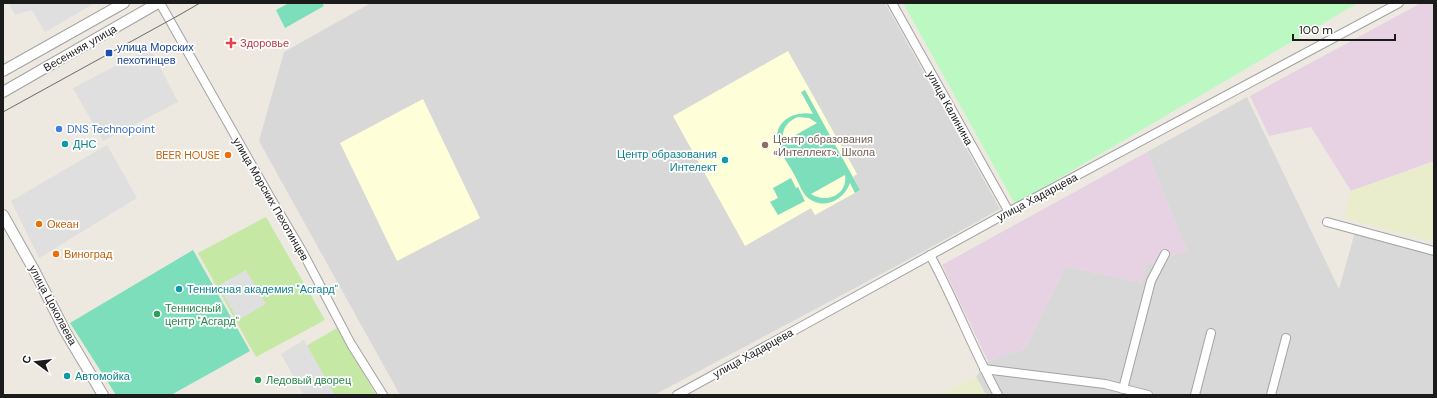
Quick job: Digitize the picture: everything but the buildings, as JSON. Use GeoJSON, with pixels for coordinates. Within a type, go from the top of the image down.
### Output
{"type":"FeatureCollection","features":[{"type":"Feature","properties":{"kind":"street","name":"Весенняя улица"},"geometry":{"type":"LineString","coordinates":[[3,71],[124,3]]}},
{"type":"Feature","properties":{"kind":"street","name":"Весенняя улица"},"geometry":{"type":"LineString","coordinates":[[3,92],[159,3]]}},
{"type":"Feature","properties":{"kind":"street","name":"улица Морских Пехотинцев"},"geometry":{"type":"LineString","coordinates":[[159,3],[270,198],[302,251],[351,344],[383,395]]}},
{"type":"Feature","properties":{"kind":"street","name":"улица Калинина"},"geometry":{"type":"LineString","coordinates":[[892,3],[1009,212]]}},
{"type":"Feature","properties":{"kind":"street","name":"улица Хадарцева"},"geometry":{"type":"LineString","coordinates":[[677,395],[1009,212],[1399,3]]}},
{"type":"Feature","properties":{"kind":"street","name":"улица Цоколаева"},"geometry":{"type":"LineString","coordinates":[[3,214],[65,331],[103,395]]}},
{"type":"Feature","properties":{"kind":"street"},"geometry":{"type":"LineString","coordinates":[[1327,222],[1434,251]]}},
{"type":"Feature","properties":{"kind":"street"},"geometry":{"type":"LineString","coordinates":[[1123,389],[1151,280],[1165,254]]}},
{"type":"Feature","properties":{"kind":"street"},"geometry":{"type":"LineString","coordinates":[[930,255],[984,369],[998,395]]}},
{"type":"Feature","properties":{"kind":"street"},"geometry":{"type":"LineString","coordinates":[[1195,395],[1211,333]]}},
{"type":"Feature","properties":{"kind":"street"},"geometry":{"type":"LineString","coordinates":[[1271,395],[1286,338]]}},
{"type":"Feature","properties":{"kind":"street"},"geometry":{"type":"LineString","coordinates":[[984,369],[1104,384],[1148,395]]}},
{"type":"Feature","properties":{"kind":"shaded area"},"geometry":{"type":"Polygon","coordinates":[[[9,3],[95,3],[45,32],[32,10],[15,15],[9,3]]]}},
{"type":"Feature","properties":{"kind":"shaded area"},"geometry":{"type":"Polygon","coordinates":[[[371,3],[885,3],[1000,209],[654,395],[400,395],[259,141],[284,52],[371,3]]]}},
{"type":"Feature","properties":{"kind":"shaded area"},"geometry":{"type":"Polygon","coordinates":[[[1421,3],[1434,3],[1434,161],[1351,191],[1311,127],[1269,136],[1250,96],[1421,3]]]}},
{"type":"Feature","properties":{"kind":"shaded area"},"geometry":{"type":"Polygon","coordinates":[[[150,48],[178,102],[103,141],[73,88],[150,48]]]}},
{"type":"Feature","properties":{"kind":"shaded area","name":"Центр образования «Интеллект». Школа"},"geometry":{"type":"Polygon","coordinates":[[[788,51],[857,174],[853,177],[860,190],[815,215],[811,208],[745,246],[673,116],[788,51]]]}},
{"type":"Feature","properties":{"kind":"shaded area"},"geometry":{"type":"Polygon","coordinates":[[[1247,97],[1339,289],[1355,232],[1434,252],[1434,395],[986,395],[976,377],[988,361],[1025,349],[1066,266],[1141,283],[1146,265],[1187,251],[1147,152],[1247,97]]]}},
{"type":"Feature","properties":{"kind":"shaded area"},"geometry":{"type":"Polygon","coordinates":[[[423,99],[480,218],[397,261],[340,143],[423,99]]]}},
{"type":"Feature","properties":{"kind":"shaded area"},"geometry":{"type":"Polygon","coordinates":[[[107,145],[137,198],[39,258],[11,201],[107,145]]]}},
{"type":"Feature","properties":{"kind":"shaded area"},"geometry":{"type":"Polygon","coordinates":[[[1147,152],[1187,251],[1146,265],[1141,283],[1066,266],[1025,349],[988,361],[942,265],[1147,152]]]}},
{"type":"Feature","properties":{"kind":"shaded area"},"geometry":{"type":"Polygon","coordinates":[[[1434,162],[1434,242],[1344,218],[1351,191],[1434,162]]]}},
{"type":"Feature","properties":{"kind":"shaded area"},"geometry":{"type":"Polygon","coordinates":[[[246,270],[266,304],[238,320],[218,286],[246,270]]]}},
{"type":"Feature","properties":{"kind":"shaded area"},"geometry":{"type":"Polygon","coordinates":[[[304,340],[335,395],[304,395],[281,354],[304,340]]]}},
{"type":"Feature","properties":{"kind":"shaded area"},"geometry":{"type":"Polygon","coordinates":[[[976,377],[986,395],[938,395],[976,377]]]}},
{"type":"Feature","properties":{"kind":"green space"},"geometry":{"type":"Polygon","coordinates":[[[289,3],[322,3],[324,6],[285,28],[276,10],[289,3]]]}},
{"type":"Feature","properties":{"kind":"green space"},"geometry":{"type":"Polygon","coordinates":[[[903,3],[1358,3],[1015,204],[903,3]]]}},
{"type":"Feature","properties":{"kind":"green space"},"geometry":{"type":"Polygon","coordinates":[[[805,90],[860,190],[855,193],[850,183],[843,195],[838,199],[826,203],[814,202],[804,193],[783,156],[779,148],[777,136],[778,129],[781,124],[792,116],[806,113],[813,114],[801,92],[805,90]],[[798,117],[786,126],[783,134],[783,142],[817,123],[809,118],[798,117]],[[845,175],[811,194],[823,198],[835,196],[843,188],[845,175]]]}},
{"type":"Feature","properties":{"kind":"green space"},"geometry":{"type":"Polygon","coordinates":[[[791,178],[796,188],[798,187],[805,201],[778,215],[770,202],[778,198],[773,188],[791,178]]]}},
{"type":"Feature","properties":{"kind":"green space"},"geometry":{"type":"Polygon","coordinates":[[[266,217],[325,320],[256,357],[198,253],[266,217]]]}},
{"type":"Feature","properties":{"kind":"green space","name":"Теннисный центр \"Асгард\""},"geometry":{"type":"Polygon","coordinates":[[[193,250],[250,351],[171,395],[116,395],[70,323],[193,250]]]}},
{"type":"Feature","properties":{"kind":"green space"},"geometry":{"type":"Polygon","coordinates":[[[337,328],[376,395],[334,395],[306,346],[337,328]]]}},
{"type":"Feature","properties":{"kind":"tram line"},"geometry":{"type":"LineString","coordinates":[[3,112],[200,3]]}},
{"type":"Feature","properties":{"kind":"place","name":"Здоровье"},"geometry":{"type":"Point","coordinates":[231,43]}},
{"type":"Feature","properties":{"kind":"place","name":"улица Морских пехотинцев"},"geometry":{"type":"Point","coordinates":[109,53]}},
{"type":"Feature","properties":{"kind":"place","name":"DNS Technopoint"},"geometry":{"type":"Point","coordinates":[59,129]}},
{"type":"Feature","properties":{"kind":"place","name":"ДНС"},"geometry":{"type":"Point","coordinates":[65,144]}},
{"type":"Feature","properties":{"kind":"place","name":"Центр образования «Интеллект». Школа"},"geometry":{"type":"Point","coordinates":[765,145]}},
{"type":"Feature","properties":{"kind":"place","name":"BEER HOUSE"},"geometry":{"type":"Point","coordinates":[228,155]}},
{"type":"Feature","properties":{"kind":"place","name":"Центр образования Интелект"},"geometry":{"type":"Point","coordinates":[725,160]}},
{"type":"Feature","properties":{"kind":"place","name":"Океан"},"geometry":{"type":"Point","coordinates":[39,224]}},
{"type":"Feature","properties":{"kind":"place","name":"Виноград"},"geometry":{"type":"Point","coordinates":[56,254]}},
{"type":"Feature","properties":{"kind":"place","name":"Теннисная академия \"Асгард\""},"geometry":{"type":"Point","coordinates":[179,289]}},
{"type":"Feature","properties":{"kind":"place","name":"Теннисный центр \"Асгард\""},"geometry":{"type":"Point","coordinates":[157,314]}},
{"type":"Feature","properties":{"kind":"place","name":"Автомойка"},"geometry":{"type":"Point","coordinates":[67,376]}},
{"type":"Feature","properties":{"kind":"place","name":"Ледовый дворец"},"geometry":{"type":"Point","coordinates":[258,380]}}]}
